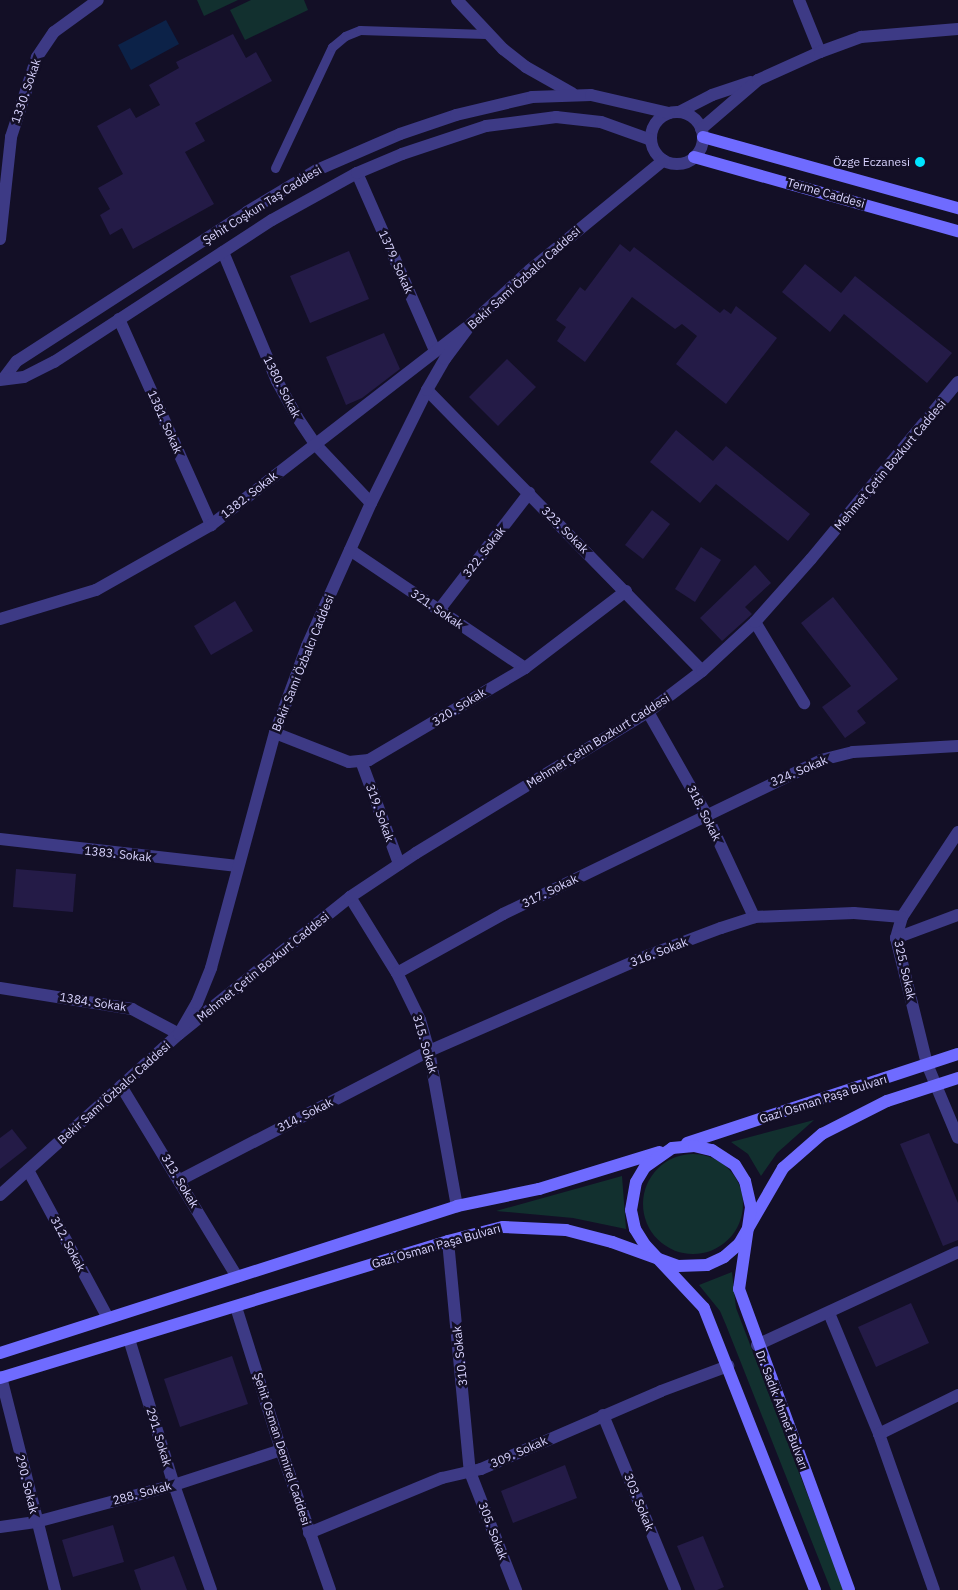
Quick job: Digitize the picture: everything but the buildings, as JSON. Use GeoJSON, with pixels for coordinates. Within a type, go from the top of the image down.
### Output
{"type":"FeatureCollection","features":[{"type":"Feature","properties":{"kind":"main road","name":"Terme Caddesi"},"geometry":{"type":"LineString","coordinates":[[702,133],[958,208]]}},
{"type":"Feature","properties":{"kind":"main road","name":"Terme Caddesi"},"geometry":{"type":"LineString","coordinates":[[694,157],[958,231]]}},
{"type":"Feature","properties":{"kind":"main road","name":"Gazi Osman Paşa Bulvarı"},"geometry":{"type":"LineString","coordinates":[[0,1353],[457,1206],[539,1188],[672,1148],[958,1054]]}},
{"type":"Feature","properties":{"kind":"main road","name":"Gazi Osman Paşa Bulvarı"},"geometry":{"type":"LineString","coordinates":[[0,1378],[236,1307],[448,1240],[503,1227],[531,1226],[593,1236],[678,1266],[706,1265],[732,1251],[783,1168],[822,1134],[887,1101],[958,1078]]}},
{"type":"Feature","properties":{"kind":"main road"},"geometry":{"type":"LineString","coordinates":[[748,1227],[751,1198],[746,1181],[735,1165],[721,1154],[704,1147],[672,1148],[645,1166],[636,1182],[631,1200],[635,1229],[658,1258],[704,1308],[815,1590]]}},
{"type":"Feature","properties":{"kind":"main road","name":"Dr. Sadık Ahmet Bulvarı"},"geometry":{"type":"LineString","coordinates":[[748,1227],[739,1289],[757,1345],[849,1590]]}},
{"type":"Feature","properties":{"kind":"street","name":"1330. Sokak"},"geometry":{"type":"LineString","coordinates":[[0,239],[2,180],[11,137],[37,57],[54,32],[98,0]]}},
{"type":"Feature","properties":{"kind":"street"},"geometry":{"type":"LineString","coordinates":[[457,0],[486,34],[526,67],[574,94]]}},
{"type":"Feature","properties":{"kind":"street"},"geometry":{"type":"LineString","coordinates":[[799,0],[820,52]]}},
{"type":"Feature","properties":{"kind":"street"},"geometry":{"type":"LineString","coordinates":[[758,80],[702,133],[694,157],[680,164],[664,160],[653,148],[651,140],[655,123],[674,112],[712,95],[758,80],[820,52],[861,37],[958,29]]}},
{"type":"Feature","properties":{"kind":"street","name":"Şehit Coşkun Taş Caddesi"},"geometry":{"type":"LineString","coordinates":[[2,379],[16,361],[317,170],[400,134],[456,115],[532,97],[574,94],[674,112]]}},
{"type":"Feature","properties":{"kind":"street"},"geometry":{"type":"LineString","coordinates":[[674,112],[693,117],[702,133]]}},
{"type":"Feature","properties":{"kind":"street","name":"Şehit Coşkun Taş Caddesi"},"geometry":{"type":"LineString","coordinates":[[2,379],[24,377],[54,362],[272,220],[357,173],[472,130],[530,119],[575,116],[601,122],[651,140]]}},
{"type":"Feature","properties":{"kind":"street","name":"Bekir Sami Özbalcı Caddesi"},"geometry":{"type":"LineString","coordinates":[[0,1195],[180,1034],[197,1003],[211,968],[236,866],[275,734],[307,646],[371,503],[427,390],[471,324],[579,228],[664,160]]}},
{"type":"Feature","properties":{"kind":"street","name":"1379. Sokak"},"geometry":{"type":"LineString","coordinates":[[357,173],[435,351]]}},
{"type":"Feature","properties":{"kind":"street","name":"1380. Sokak"},"geometry":{"type":"LineString","coordinates":[[223,252],[277,381],[315,444],[371,503]]}},
{"type":"Feature","properties":{"kind":"street","name":"1381. Sokak"},"geometry":{"type":"LineString","coordinates":[[119,319],[211,524]]}},
{"type":"Feature","properties":{"kind":"street","name":"1382. Sokak"},"geometry":{"type":"LineString","coordinates":[[0,619],[96,590],[211,524],[471,324]]}},
{"type":"Feature","properties":{"kind":"street","name":"Mehmet Çetin Bozkurt Caddesi"},"geometry":{"type":"LineString","coordinates":[[180,1034],[350,897],[399,864],[648,712],[702,672],[755,622],[874,486],[958,382]]}},
{"type":"Feature","properties":{"kind":"street","name":"323. Sokak"},"geometry":{"type":"LineString","coordinates":[[427,390],[626,591],[702,672]]}},
{"type":"Feature","properties":{"kind":"street","name":"322. Sokak"},"geometry":{"type":"LineString","coordinates":[[439,610],[529,493]]}},
{"type":"Feature","properties":{"kind":"street","name":"321. Sokak"},"geometry":{"type":"LineString","coordinates":[[350,550],[525,668]]}},
{"type":"Feature","properties":{"kind":"street","name":"320. Sokak"},"geometry":{"type":"LineString","coordinates":[[275,734],[349,762],[361,761],[386,752],[525,668],[626,591]]}},
{"type":"Feature","properties":{"kind":"street"},"geometry":{"type":"LineString","coordinates":[[755,622],[804,703]]}},
{"type":"Feature","properties":{"kind":"street","name":"318. Sokak"},"geometry":{"type":"LineString","coordinates":[[648,712],[706,814],[754,917]]}},
{"type":"Feature","properties":{"kind":"street","name":"324. Sokak"},"geometry":{"type":"LineString","coordinates":[[706,814],[821,760],[853,752],[958,746]]}},
{"type":"Feature","properties":{"kind":"street","name":"319. Sokak"},"geometry":{"type":"LineString","coordinates":[[361,761],[399,864]]}},
{"type":"Feature","properties":{"kind":"street","name":"317. Sokak"},"geometry":{"type":"LineString","coordinates":[[397,973],[503,914],[706,814]]}},
{"type":"Feature","properties":{"kind":"street","name":"325. Sokak"},"geometry":{"type":"LineString","coordinates":[[958,832],[902,917],[896,938],[934,1086],[958,1138]]}},
{"type":"Feature","properties":{"kind":"street","name":"1383. Sokak"},"geometry":{"type":"LineString","coordinates":[[0,839],[236,866]]}},
{"type":"Feature","properties":{"kind":"street","name":"315. Sokak"},"geometry":{"type":"LineString","coordinates":[[350,897],[409,995],[429,1051],[457,1206]]}},
{"type":"Feature","properties":{"kind":"street","name":"316. Sokak"},"geometry":{"type":"LineString","coordinates":[[429,1051],[649,955],[754,917],[854,913],[902,917]]}},
{"type":"Feature","properties":{"kind":"street"},"geometry":{"type":"LineString","coordinates":[[896,938],[958,915]]}},
{"type":"Feature","properties":{"kind":"street","name":"1384. Sokak"},"geometry":{"type":"LineString","coordinates":[[0,988],[132,1009],[180,1034]]}},
{"type":"Feature","properties":{"kind":"street","name":"314. Sokak"},"geometry":{"type":"LineString","coordinates":[[180,1180],[429,1051]]}},
{"type":"Feature","properties":{"kind":"street","name":"313. Sokak"},"geometry":{"type":"LineString","coordinates":[[121,1086],[180,1180],[236,1277]]}},
{"type":"Feature","properties":{"kind":"street","name":"312. Sokak"},"geometry":{"type":"LineString","coordinates":[[28,1170],[108,1318]]}},
{"type":"Feature","properties":{"kind":"street","name":"310. Sokak"},"geometry":{"type":"LineString","coordinates":[[448,1240],[470,1472]]}},
{"type":"Feature","properties":{"kind":"street"},"geometry":{"type":"LineString","coordinates":[[757,1345],[958,1252]]}},
{"type":"Feature","properties":{"kind":"street","name":"Şehit Osman Demirel Caddesi"},"geometry":{"type":"LineString","coordinates":[[236,1307],[281,1450],[330,1590]]}},
{"type":"Feature","properties":{"kind":"street"},"geometry":{"type":"LineString","coordinates":[[829,1313],[879,1434],[934,1590]]}},
{"type":"Feature","properties":{"kind":"street","name":"291. Sokak"},"geometry":{"type":"LineString","coordinates":[[129,1339],[174,1485],[211,1590]]}},
{"type":"Feature","properties":{"kind":"street","name":"309. Sokak"},"geometry":{"type":"LineString","coordinates":[[309,1533],[442,1478],[470,1472],[603,1415],[728,1366]]}},
{"type":"Feature","properties":{"kind":"street","name":"290. Sokak"},"geometry":{"type":"LineString","coordinates":[[0,1378],[54,1590]]}},
{"type":"Feature","properties":{"kind":"street"},"geometry":{"type":"LineString","coordinates":[[879,1434],[958,1395]]}},
{"type":"Feature","properties":{"kind":"street","name":"303. Sokak"},"geometry":{"type":"LineString","coordinates":[[603,1415],[675,1590]]}},
{"type":"Feature","properties":{"kind":"street","name":"288. Sokak"},"geometry":{"type":"LineString","coordinates":[[0,1528],[36,1522],[174,1485],[281,1450]]}},
{"type":"Feature","properties":{"kind":"street","name":"305. Sokak"},"geometry":{"type":"LineString","coordinates":[[470,1472],[516,1590]]}},
{"type":"Feature","properties":{"kind":"lane"},"geometry":{"type":"LineString","coordinates":[[275,168],[332,47],[345,36],[360,30],[486,34]]}},
{"type":"Feature","properties":{"kind":"green space"},"geometry":{"type":"Polygon","coordinates":[[[197,0],[238,0],[204,16],[197,0]]]}},
{"type":"Feature","properties":{"kind":"green space"},"geometry":{"type":"Polygon","coordinates":[[[251,0],[304,0],[308,10],[245,40],[230,10],[251,0]]]}},
{"type":"Feature","properties":{"kind":"green space"},"geometry":{"type":"Polygon","coordinates":[[[814,1120],[777,1153],[761,1176],[748,1154],[731,1142],[814,1120]]]}},
{"type":"Feature","properties":{"kind":"green space"},"geometry":{"type":"Polygon","coordinates":[[[693,1154],[712,1158],[729,1168],[739,1185],[743,1204],[739,1223],[729,1240],[712,1250],[693,1254],[674,1250],[657,1240],[647,1223],[643,1204],[647,1185],[657,1168],[674,1158],[693,1154]]]}},
{"type":"Feature","properties":{"kind":"green space"},"geometry":{"type":"Polygon","coordinates":[[[622,1176],[626,1229],[573,1218],[496,1211],[622,1176]]]}},
{"type":"Feature","properties":{"kind":"green space"},"geometry":{"type":"Polygon","coordinates":[[[732,1272],[736,1308],[844,1590],[831,1590],[720,1311],[699,1285],[732,1272]]]}},
{"type":"Feature","properties":{"kind":"water"},"geometry":{"type":"Polygon","coordinates":[[[166,20],[179,44],[131,70],[118,45],[166,20]]]}},
{"type":"Feature","properties":{"kind":"place","name":"Özge Eczanesi"},"geometry":{"type":"Point","coordinates":[920,162]}}]}
